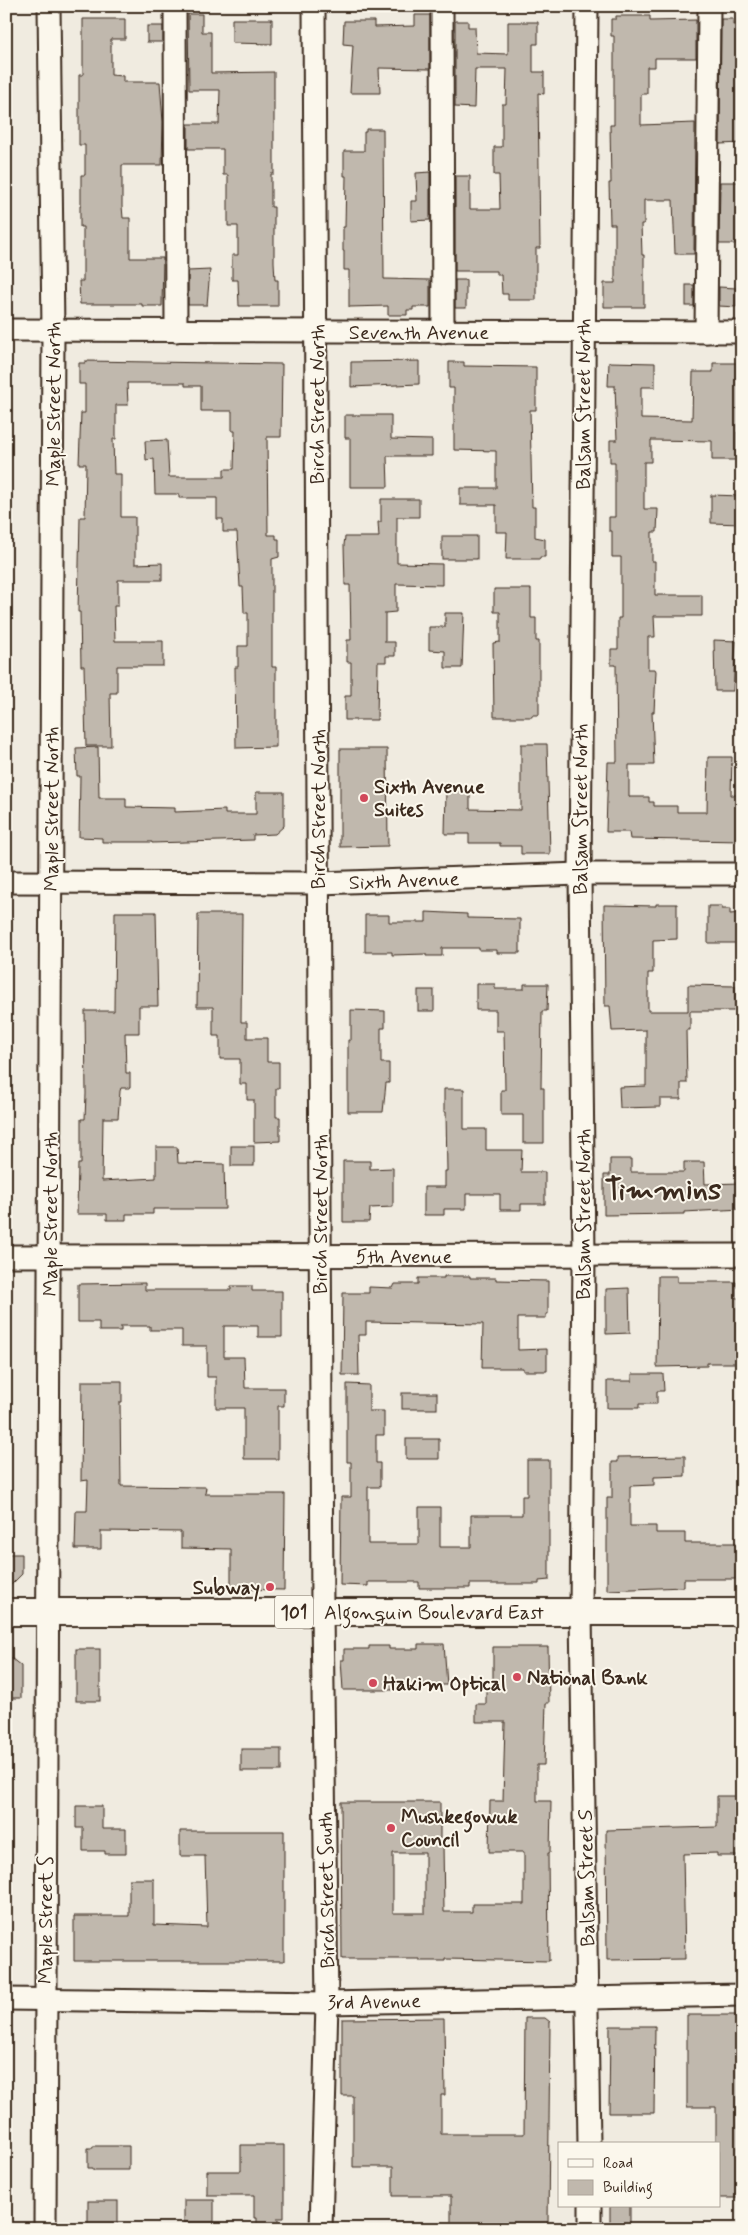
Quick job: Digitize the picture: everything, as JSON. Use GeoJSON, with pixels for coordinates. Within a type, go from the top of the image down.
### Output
{"type":"FeatureCollection","features":[{"type":"Feature","properties":{"kind":"main road","name":"Algonquin Boulevard East"},"geometry":{"type":"LineString","coordinates":[[6,1612],[742,1612]]}},
{"type":"Feature","properties":{"kind":"street","name":"Maple Street North"},"geometry":{"type":"LineString","coordinates":[[48,1612],[53,330],[49,6]]}},
{"type":"Feature","properties":{"kind":"street"},"geometry":{"type":"LineString","coordinates":[[176,6],[176,331]]}},
{"type":"Feature","properties":{"kind":"street","name":"Birch Street North"},"geometry":{"type":"LineString","coordinates":[[314,6],[322,1612]]}},
{"type":"Feature","properties":{"kind":"street"},"geometry":{"type":"LineString","coordinates":[[442,6],[443,332]]}},
{"type":"Feature","properties":{"kind":"street","name":"Balsam Street North"},"geometry":{"type":"LineString","coordinates":[[581,1612],[584,1256],[580,874],[587,6]]}},
{"type":"Feature","properties":{"kind":"street"},"geometry":{"type":"LineString","coordinates":[[706,332],[709,6]]}},
{"type":"Feature","properties":{"kind":"street","name":"Seventh Avenue"},"geometry":{"type":"LineString","coordinates":[[6,330],[742,332]]}},
{"type":"Feature","properties":{"kind":"street","name":"Sixth Avenue"},"geometry":{"type":"LineString","coordinates":[[6,882],[319,883],[580,874],[742,874]]}},
{"type":"Feature","properties":{"kind":"street","name":"5th Avenue"},"geometry":{"type":"LineString","coordinates":[[6,1256],[742,1255]]}},
{"type":"Feature","properties":{"kind":"street","name":"Maple Street S"},"geometry":{"type":"LineString","coordinates":[[45,2229],[48,1612]]}},
{"type":"Feature","properties":{"kind":"street","name":"Birch Street South"},"geometry":{"type":"LineString","coordinates":[[321,2229],[327,2003],[322,1612]]}},
{"type":"Feature","properties":{"kind":"street","name":"Balsam Street S"},"geometry":{"type":"LineString","coordinates":[[581,1612],[589,2142]]}},
{"type":"Feature","properties":{"kind":"street","name":"3rd Avenue"},"geometry":{"type":"LineString","coordinates":[[6,1998],[327,2003],[742,1995]]}},
{"type":"Feature","properties":{"kind":"street"},"geometry":{"type":"LineString","coordinates":[[590,2208],[590,2229]]}},
{"type":"Feature","properties":{"kind":"building"},"geometry":{"type":"Polygon","coordinates":[[[188,14],[202,14],[202,32],[211,32],[211,73],[274,72],[274,174],[271,174],[271,207],[274,207],[274,262],[275,280],[278,280],[278,306],[239,306],[238,280],[232,280],[232,255],[238,255],[238,226],[228,226],[228,175],[223,175],[223,149],[188,149],[188,124],[219,124],[220,90],[189,90],[188,14]]]}},
{"type":"Feature","properties":{"kind":"building"},"geometry":{"type":"Polygon","coordinates":[[[415,15],[430,15],[430,69],[379,68],[380,93],[350,93],[353,45],[343,44],[344,21],[374,21],[374,27],[415,26],[415,15]]]}},
{"type":"Feature","properties":{"kind":"building"},"geometry":{"type":"Polygon","coordinates":[[[616,16],[650,16],[650,21],[696,20],[696,58],[655,58],[655,67],[647,67],[647,94],[641,94],[641,125],[695,123],[694,254],[675,254],[673,200],[644,200],[644,224],[641,224],[642,255],[644,255],[644,307],[604,307],[604,283],[615,283],[615,224],[610,224],[609,183],[611,183],[610,125],[614,125],[614,36],[611,36],[611,19],[616,19],[616,16]]]}},
{"type":"Feature","properties":{"kind":"building"},"geometry":{"type":"Polygon","coordinates":[[[83,19],[125,19],[125,39],[111,39],[111,75],[123,76],[123,82],[160,82],[163,122],[162,165],[122,165],[122,206],[123,218],[130,218],[130,258],[163,258],[162,306],[142,306],[142,304],[80,304],[79,281],[83,281],[83,227],[80,227],[81,175],[85,175],[85,145],[79,145],[79,75],[83,75],[83,19]]]}},
{"type":"Feature","properties":{"kind":"building"},"geometry":{"type":"Polygon","coordinates":[[[232,19],[272,19],[272,44],[232,43],[232,19]]]}},
{"type":"Feature","properties":{"kind":"building"},"geometry":{"type":"Polygon","coordinates":[[[721,19],[733,19],[733,25],[740,25],[742,143],[720,144],[721,19]]]}},
{"type":"Feature","properties":{"kind":"building"},"geometry":{"type":"Polygon","coordinates":[[[455,21],[468,21],[468,27],[475,27],[476,53],[508,54],[508,22],[538,22],[538,44],[533,44],[533,72],[544,72],[544,94],[538,93],[540,248],[536,248],[536,300],[508,300],[508,294],[502,294],[501,275],[497,275],[497,271],[455,271],[455,176],[470,176],[470,209],[500,209],[499,175],[494,175],[494,147],[502,147],[502,104],[506,104],[507,69],[475,69],[474,108],[455,107],[455,21]]]}},
{"type":"Feature","properties":{"kind":"building"},"geometry":{"type":"Polygon","coordinates":[[[147,26],[163,26],[163,42],[147,42],[147,26]]]}},
{"type":"Feature","properties":{"kind":"building"},"geometry":{"type":"Polygon","coordinates":[[[366,129],[383,129],[384,279],[430,280],[430,307],[413,307],[413,310],[407,310],[407,315],[388,315],[388,306],[349,307],[349,270],[344,270],[343,251],[346,176],[344,176],[344,151],[364,151],[364,132],[366,132],[366,129]]]}},
{"type":"Feature","properties":{"kind":"building"},"geometry":{"type":"Polygon","coordinates":[[[430,172],[430,220],[411,221],[411,201],[417,201],[416,173],[430,172]]]}},
{"type":"Feature","properties":{"kind":"building"},"geometry":{"type":"Polygon","coordinates":[[[720,182],[739,182],[739,229],[742,229],[742,244],[719,244],[720,182]]]}},
{"type":"Feature","properties":{"kind":"building"},"geometry":{"type":"Polygon","coordinates":[[[210,270],[207,305],[188,305],[188,271],[210,270]]]}},
{"type":"Feature","properties":{"kind":"building"},"geometry":{"type":"Polygon","coordinates":[[[455,280],[466,280],[466,308],[455,308],[455,280]]]}},
{"type":"Feature","properties":{"kind":"building"},"geometry":{"type":"Polygon","coordinates":[[[686,285],[694,285],[694,306],[686,306],[686,285]]]}},
{"type":"Feature","properties":{"kind":"building"},"geometry":{"type":"Polygon","coordinates":[[[719,287],[736,288],[736,307],[719,306],[719,287]]]}},
{"type":"Feature","properties":{"kind":"building"},"geometry":{"type":"Polygon","coordinates":[[[85,361],[282,364],[281,437],[267,437],[268,535],[276,535],[276,539],[279,539],[279,557],[272,559],[272,667],[276,667],[276,747],[236,748],[235,667],[238,667],[238,646],[248,646],[248,613],[244,613],[243,587],[240,587],[237,532],[223,532],[223,519],[217,519],[217,498],[179,498],[179,494],[155,494],[154,459],[146,460],[145,441],[167,440],[169,477],[224,477],[224,469],[234,469],[235,431],[232,431],[232,411],[201,411],[201,386],[185,386],[185,383],[127,383],[128,405],[116,405],[116,439],[113,439],[114,474],[121,474],[121,517],[135,517],[135,564],[162,563],[162,580],[118,580],[118,606],[114,606],[115,641],[163,641],[163,666],[117,666],[117,693],[110,693],[111,746],[86,746],[84,666],[81,666],[80,612],[78,612],[80,517],[85,517],[86,464],[79,464],[81,413],[85,413],[85,384],[79,384],[79,363],[85,363],[85,361]]]}},
{"type":"Feature","properties":{"kind":"building"},"geometry":{"type":"Polygon","coordinates":[[[419,361],[419,384],[351,387],[351,362],[419,361]]]}},
{"type":"Feature","properties":{"kind":"building"},"geometry":{"type":"Polygon","coordinates":[[[449,362],[464,362],[464,366],[536,367],[536,410],[530,410],[532,507],[535,507],[535,537],[545,539],[545,557],[540,557],[540,559],[506,559],[507,532],[496,532],[496,505],[460,505],[460,488],[496,488],[496,451],[454,450],[454,388],[449,388],[449,362]]]}},
{"type":"Feature","properties":{"kind":"building"},"geometry":{"type":"Polygon","coordinates":[[[609,362],[655,363],[655,387],[641,387],[641,419],[692,420],[693,372],[713,372],[713,363],[742,363],[742,432],[737,432],[737,460],[712,460],[712,441],[651,440],[651,462],[644,462],[644,509],[658,509],[657,532],[652,532],[652,561],[655,561],[655,595],[702,595],[702,616],[654,616],[655,637],[648,637],[648,669],[655,669],[656,671],[654,712],[652,712],[654,765],[629,765],[629,797],[649,797],[649,802],[654,802],[654,806],[677,806],[677,812],[707,812],[708,757],[732,757],[731,795],[742,795],[742,841],[630,839],[629,832],[606,832],[608,762],[617,762],[616,665],[611,665],[611,649],[618,649],[618,618],[621,618],[621,557],[612,557],[612,531],[609,531],[609,517],[615,517],[615,462],[610,462],[610,440],[617,440],[615,386],[608,386],[609,362]]]}},
{"type":"Feature","properties":{"kind":"building"},"geometry":{"type":"Polygon","coordinates":[[[345,415],[391,415],[391,439],[432,440],[432,456],[387,456],[388,487],[350,487],[350,438],[345,438],[345,415]]]}},
{"type":"Feature","properties":{"kind":"building"},"geometry":{"type":"Polygon","coordinates":[[[711,495],[742,496],[742,524],[711,523],[711,495]]]}},
{"type":"Feature","properties":{"kind":"building"},"geometry":{"type":"Polygon","coordinates":[[[381,499],[419,499],[419,517],[397,517],[397,563],[442,564],[442,585],[396,584],[396,612],[385,613],[385,642],[395,642],[395,656],[386,656],[386,662],[378,662],[377,720],[345,720],[345,696],[351,696],[351,662],[347,662],[347,640],[351,640],[350,585],[345,585],[345,537],[379,537],[378,522],[381,522],[381,499]]]}},
{"type":"Feature","properties":{"kind":"building"},"geometry":{"type":"Polygon","coordinates":[[[442,536],[477,536],[477,559],[442,559],[442,536]]]}},
{"type":"Feature","properties":{"kind":"building"},"geometry":{"type":"Polygon","coordinates":[[[494,589],[531,589],[531,618],[536,618],[536,641],[539,641],[539,715],[532,715],[532,717],[494,717],[493,643],[500,642],[500,612],[494,612],[494,589]]]}},
{"type":"Feature","properties":{"kind":"building"},"geometry":{"type":"Polygon","coordinates":[[[445,613],[464,613],[462,668],[445,668],[445,651],[429,650],[429,627],[445,627],[445,613]]]}},
{"type":"Feature","properties":{"kind":"building"},"geometry":{"type":"Polygon","coordinates":[[[714,640],[736,641],[733,691],[715,691],[714,640]]]}},
{"type":"Feature","properties":{"kind":"building"},"geometry":{"type":"Polygon","coordinates":[[[521,744],[547,744],[550,854],[521,854],[521,846],[500,846],[500,843],[469,843],[469,834],[445,834],[446,790],[470,791],[470,809],[521,810],[521,744]]]}},
{"type":"Feature","properties":{"kind":"building"},"geometry":{"type":"Polygon","coordinates":[[[98,747],[99,798],[126,798],[126,807],[175,808],[175,812],[225,810],[225,814],[256,814],[256,792],[284,792],[284,826],[275,834],[253,835],[253,840],[152,843],[102,842],[102,838],[79,837],[80,776],[77,776],[76,748],[98,747]]]}},
{"type":"Feature","properties":{"kind":"building","name":"Sixth Avenue Suites"},"geometry":{"type":"Polygon","coordinates":[[[340,749],[387,749],[388,846],[340,847],[340,749]]]}},
{"type":"Feature","properties":{"kind":"building"},"geometry":{"type":"Polygon","coordinates":[[[656,904],[677,904],[677,939],[653,940],[653,973],[648,973],[648,1011],[688,1011],[688,985],[735,986],[735,1011],[690,1011],[690,1030],[686,1030],[687,1083],[681,1083],[681,1099],[660,1099],[660,1107],[620,1108],[619,1087],[646,1086],[646,1030],[612,1031],[610,1006],[605,1006],[604,905],[656,906],[656,904]]]}},
{"type":"Feature","properties":{"kind":"building"},"geometry":{"type":"Polygon","coordinates":[[[708,906],[722,906],[722,909],[730,909],[730,914],[742,913],[742,943],[708,943],[708,906]]]}},
{"type":"Feature","properties":{"kind":"building"},"geometry":{"type":"Polygon","coordinates":[[[115,912],[156,912],[158,1006],[139,1006],[139,1033],[125,1033],[126,1073],[130,1073],[130,1088],[121,1088],[118,1118],[103,1118],[102,1181],[156,1178],[156,1147],[177,1147],[178,1163],[224,1164],[225,1209],[153,1209],[153,1214],[126,1214],[126,1220],[107,1220],[107,1214],[77,1214],[78,1164],[81,1164],[81,1119],[85,1119],[86,1094],[85,1011],[114,1011],[115,912]]]}},
{"type":"Feature","properties":{"kind":"building"},"geometry":{"type":"Polygon","coordinates":[[[426,912],[467,914],[467,918],[520,919],[520,953],[497,953],[497,950],[479,950],[479,948],[442,948],[442,956],[426,956],[426,954],[392,955],[392,952],[365,952],[365,915],[389,915],[389,922],[426,922],[426,912]]]}},
{"type":"Feature","properties":{"kind":"building"},"geometry":{"type":"Polygon","coordinates":[[[198,914],[242,914],[241,1022],[247,1022],[247,1038],[267,1038],[267,1062],[279,1062],[279,1088],[276,1088],[276,1117],[280,1117],[280,1141],[254,1142],[254,1100],[247,1100],[247,1084],[240,1084],[240,1059],[220,1059],[220,1036],[213,1036],[213,1007],[197,1007],[198,914]]]}},
{"type":"Feature","properties":{"kind":"building"},"geometry":{"type":"Polygon","coordinates":[[[476,984],[495,984],[495,989],[524,989],[524,984],[548,984],[547,1011],[542,1011],[541,1088],[544,1088],[544,1143],[523,1143],[523,1115],[501,1115],[501,1090],[505,1090],[504,1031],[496,1031],[496,1010],[476,1010],[476,984]]]}},
{"type":"Feature","properties":{"kind":"building"},"geometry":{"type":"Polygon","coordinates":[[[418,990],[434,990],[434,1011],[418,1011],[418,990]]]}},
{"type":"Feature","properties":{"kind":"building"},"geometry":{"type":"Polygon","coordinates":[[[351,1010],[385,1011],[385,1028],[381,1028],[381,1063],[389,1063],[389,1083],[386,1083],[383,1112],[348,1112],[348,1040],[351,1040],[351,1010]]]}},
{"type":"Feature","properties":{"kind":"building"},"geometry":{"type":"Polygon","coordinates":[[[444,1089],[464,1089],[464,1129],[486,1129],[486,1150],[522,1150],[521,1172],[545,1172],[545,1204],[521,1204],[521,1210],[500,1210],[500,1194],[466,1194],[466,1209],[444,1209],[444,1215],[424,1215],[424,1187],[445,1187],[445,1171],[447,1171],[444,1089]]]}},
{"type":"Feature","properties":{"kind":"building"},"geometry":{"type":"Polygon","coordinates":[[[231,1146],[254,1146],[254,1166],[231,1166],[231,1146]]]}},
{"type":"Feature","properties":{"kind":"building"},"geometry":{"type":"Polygon","coordinates":[[[610,1159],[631,1159],[631,1172],[684,1172],[684,1162],[704,1162],[705,1184],[742,1183],[742,1209],[684,1212],[684,1214],[604,1215],[604,1175],[610,1175],[610,1159]]]}},
{"type":"Feature","properties":{"kind":"building"},"geometry":{"type":"Polygon","coordinates":[[[343,1161],[370,1161],[370,1169],[393,1168],[393,1207],[370,1208],[369,1222],[343,1222],[343,1161]]]}},
{"type":"Feature","properties":{"kind":"building"},"geometry":{"type":"Polygon","coordinates":[[[444,1276],[548,1281],[548,1314],[546,1314],[546,1318],[518,1318],[518,1350],[547,1349],[547,1371],[523,1371],[523,1368],[482,1368],[483,1324],[366,1322],[366,1335],[358,1335],[359,1375],[342,1375],[343,1293],[369,1293],[369,1287],[393,1288],[395,1284],[418,1284],[418,1278],[444,1278],[444,1276]]]}},
{"type":"Feature","properties":{"kind":"building"},"geometry":{"type":"Polygon","coordinates":[[[658,1276],[677,1276],[677,1282],[736,1282],[736,1298],[742,1298],[742,1363],[707,1363],[707,1366],[657,1367],[658,1276]]]}},
{"type":"Feature","properties":{"kind":"building"},"geometry":{"type":"Polygon","coordinates":[[[145,1283],[145,1290],[231,1290],[231,1286],[252,1286],[252,1291],[282,1291],[282,1337],[258,1337],[258,1326],[224,1326],[224,1357],[244,1357],[245,1388],[284,1388],[284,1406],[278,1406],[278,1459],[244,1459],[244,1408],[216,1408],[216,1377],[207,1377],[207,1346],[182,1346],[182,1330],[150,1330],[150,1326],[121,1326],[121,1331],[99,1331],[99,1322],[78,1322],[78,1284],[145,1283]]]}},
{"type":"Feature","properties":{"kind":"building"},"geometry":{"type":"Polygon","coordinates":[[[629,1288],[630,1333],[606,1334],[606,1289],[629,1288]]]}},
{"type":"Feature","properties":{"kind":"building"},"geometry":{"type":"Polygon","coordinates":[[[632,1374],[663,1374],[664,1391],[657,1391],[657,1404],[639,1404],[639,1408],[607,1408],[607,1381],[632,1381],[632,1374]]]}},
{"type":"Feature","properties":{"kind":"building"},"geometry":{"type":"Polygon","coordinates":[[[82,1381],[122,1381],[122,1402],[120,1402],[121,1486],[206,1487],[205,1494],[285,1494],[284,1590],[231,1589],[231,1549],[181,1548],[181,1532],[101,1531],[101,1549],[75,1549],[76,1511],[87,1511],[88,1480],[81,1481],[82,1381]]]}},
{"type":"Feature","properties":{"kind":"building"},"geometry":{"type":"Polygon","coordinates":[[[347,1384],[369,1385],[369,1411],[384,1411],[384,1435],[376,1435],[376,1463],[380,1463],[380,1487],[368,1487],[368,1544],[419,1544],[419,1507],[440,1507],[440,1547],[471,1547],[471,1515],[522,1515],[522,1496],[527,1496],[527,1460],[549,1460],[549,1580],[539,1581],[539,1584],[470,1584],[470,1588],[419,1588],[419,1582],[368,1582],[368,1586],[340,1585],[341,1497],[351,1497],[351,1462],[347,1462],[347,1384]]]}},
{"type":"Feature","properties":{"kind":"building"},"geometry":{"type":"Polygon","coordinates":[[[402,1393],[437,1393],[437,1409],[402,1409],[402,1393]]]}},
{"type":"Feature","properties":{"kind":"building"},"geometry":{"type":"Polygon","coordinates":[[[406,1439],[439,1439],[439,1459],[406,1459],[406,1439]]]}},
{"type":"Feature","properties":{"kind":"building"},"geometry":{"type":"Polygon","coordinates":[[[685,1456],[685,1476],[654,1477],[654,1485],[630,1486],[630,1526],[656,1526],[656,1533],[685,1533],[685,1543],[742,1543],[742,1571],[736,1571],[736,1579],[684,1579],[684,1587],[607,1590],[607,1498],[612,1498],[612,1462],[618,1462],[618,1457],[685,1456]]]}},
{"type":"Feature","properties":{"kind":"building"},"geometry":{"type":"Polygon","coordinates":[[[6,1554],[22,1554],[22,1574],[6,1590],[6,1554]]]}},
{"type":"Feature","properties":{"kind":"building"},"geometry":{"type":"Polygon","coordinates":[[[418,1644],[444,1644],[447,1685],[393,1685],[393,1690],[343,1690],[341,1660],[344,1660],[344,1649],[369,1649],[369,1646],[389,1646],[389,1649],[418,1649],[418,1644]]]}},
{"type":"Feature","properties":{"kind":"building"},"geometry":{"type":"Polygon","coordinates":[[[493,1647],[548,1647],[549,1703],[546,1703],[544,1765],[537,1765],[537,1801],[551,1801],[550,1853],[548,1853],[549,1961],[342,1959],[341,1802],[440,1802],[440,1844],[443,1844],[444,1912],[472,1912],[472,1904],[524,1904],[524,1852],[489,1852],[490,1801],[503,1801],[505,1722],[476,1722],[476,1704],[486,1704],[486,1687],[493,1687],[493,1647]],[[393,1853],[393,1913],[425,1913],[425,1853],[393,1853]]]}},
{"type":"Feature","properties":{"kind":"building"},"geometry":{"type":"Polygon","coordinates":[[[76,1649],[100,1649],[100,1701],[76,1701],[76,1649]]]}},
{"type":"Feature","properties":{"kind":"building"},"geometry":{"type":"Polygon","coordinates":[[[6,1654],[21,1666],[21,1698],[6,1698],[6,1654]]]}},
{"type":"Feature","properties":{"kind":"building"},"geometry":{"type":"Polygon","coordinates":[[[241,1749],[281,1749],[281,1771],[241,1771],[241,1749]]]}},
{"type":"Feature","properties":{"kind":"building"},"geometry":{"type":"Polygon","coordinates":[[[717,1796],[742,1796],[742,1856],[717,1856],[717,1853],[683,1854],[685,1959],[607,1960],[606,1830],[717,1827],[717,1796]]]}},
{"type":"Feature","properties":{"kind":"building"},"geometry":{"type":"Polygon","coordinates":[[[76,1806],[102,1806],[102,1829],[126,1829],[126,1854],[105,1854],[105,1851],[83,1851],[83,1828],[76,1828],[76,1806]]]}},
{"type":"Feature","properties":{"kind":"building"},"geometry":{"type":"Polygon","coordinates":[[[180,1831],[284,1831],[284,1961],[74,1961],[74,1916],[129,1916],[129,1879],[154,1879],[154,1925],[207,1927],[205,1856],[180,1856],[180,1831]]]}},
{"type":"Feature","properties":{"kind":"building"},"geometry":{"type":"Polygon","coordinates":[[[687,2015],[742,2015],[742,2198],[720,2198],[720,2142],[716,2142],[716,2107],[687,2107],[687,2015]]]}},
{"type":"Feature","properties":{"kind":"building"},"geometry":{"type":"Polygon","coordinates":[[[444,2018],[445,2095],[441,2095],[441,2134],[524,2134],[525,2018],[545,2018],[550,2022],[548,2224],[451,2224],[451,2196],[393,2196],[393,2167],[353,2167],[353,2096],[342,2096],[342,2019],[444,2018]]]}},
{"type":"Feature","properties":{"kind":"building"},"geometry":{"type":"Polygon","coordinates":[[[610,2026],[655,2026],[654,2113],[609,2113],[610,2026]]]}},
{"type":"Feature","properties":{"kind":"building"},"geometry":{"type":"Polygon","coordinates":[[[241,2145],[284,2145],[284,2218],[278,2218],[278,2224],[257,2224],[257,2218],[254,2218],[254,2195],[207,2195],[207,2171],[241,2171],[241,2145]]]}},
{"type":"Feature","properties":{"kind":"building"},"geometry":{"type":"Polygon","coordinates":[[[93,2146],[129,2146],[129,2170],[93,2170],[93,2168],[88,2168],[88,2148],[93,2148],[93,2146]]]}},
{"type":"Feature","properties":{"kind":"building"},"geometry":{"type":"Polygon","coordinates":[[[184,2200],[214,2200],[214,2222],[184,2222],[184,2200]]]}},
{"type":"Feature","properties":{"kind":"building"},"geometry":{"type":"Polygon","coordinates":[[[88,2201],[118,2201],[118,2229],[88,2229],[88,2201]]]}},
{"type":"Feature","properties":{"kind":"building"},"geometry":{"type":"Polygon","coordinates":[[[610,2208],[630,2208],[630,2229],[610,2229],[610,2208]]]}},
{"type":"Feature","properties":{"kind":"place","name":"Sixth Avenue Suites"},"geometry":{"type":"Point","coordinates":[364,798]}},
{"type":"Feature","properties":{"kind":"place","name":"Subway"},"geometry":{"type":"Point","coordinates":[270,1587]}},
{"type":"Feature","properties":{"kind":"place","name":"National Bank"},"geometry":{"type":"Point","coordinates":[517,1677]}},
{"type":"Feature","properties":{"kind":"place","name":"Hakim Optical"},"geometry":{"type":"Point","coordinates":[373,1683]}},
{"type":"Feature","properties":{"kind":"place","name":"Mushkegowuk Council"},"geometry":{"type":"Point","coordinates":[391,1828]}},
{"type":"Feature","properties":{"kind":"district","name":"Timmins"},"geometry":{"type":"Point","coordinates":[663,1189]}}]}
